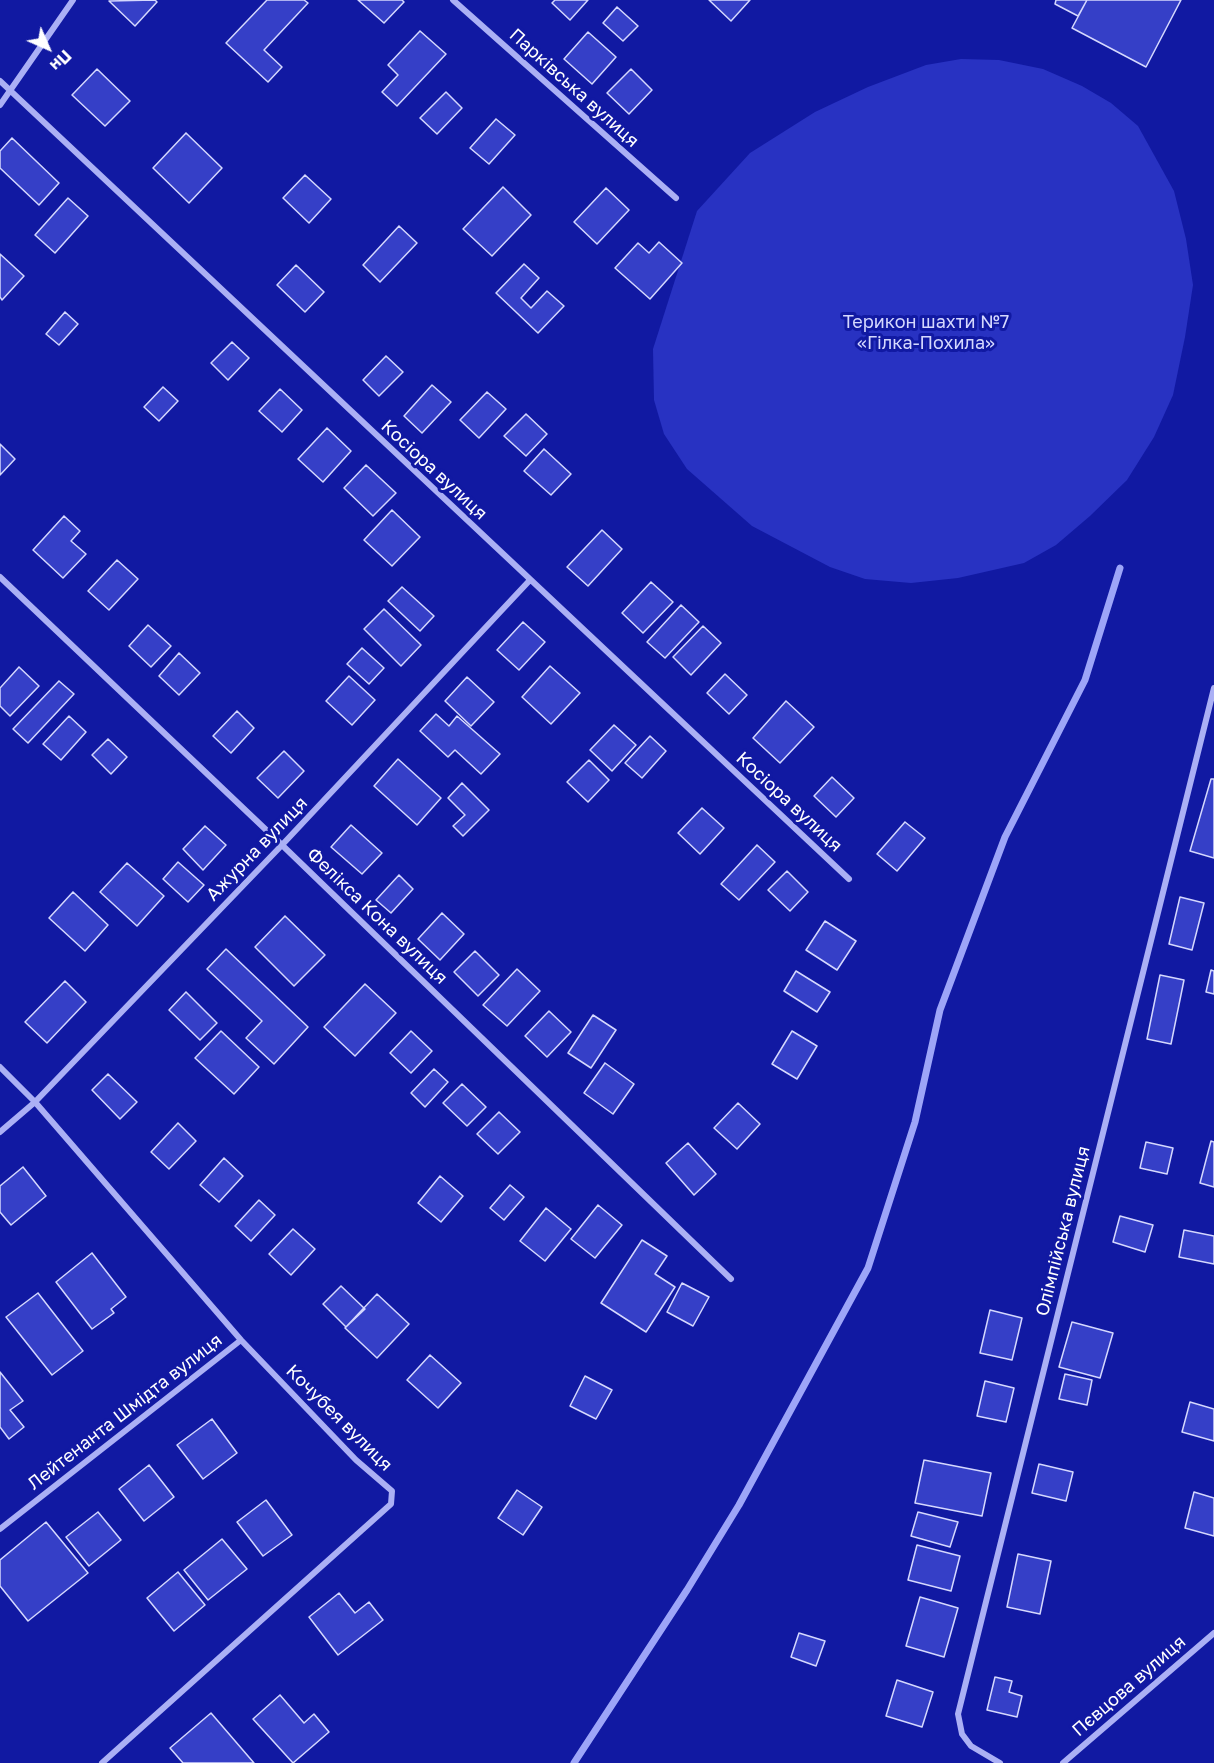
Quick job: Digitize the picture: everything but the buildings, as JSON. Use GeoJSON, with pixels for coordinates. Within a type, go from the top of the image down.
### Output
{"type":"FeatureCollection","features":[{"type":"Feature","properties":{"kind":"street"},"geometry":{"type":"LineString","coordinates":[[0,105],[73,0]]}},
{"type":"Feature","properties":{"kind":"street","name":"Парківська вулиця"},"geometry":{"type":"LineString","coordinates":[[453,0],[676,198]]}},
{"type":"Feature","properties":{"kind":"street","name":"Косіора вулиця"},"geometry":{"type":"LineString","coordinates":[[0,81],[849,879]]}},
{"type":"Feature","properties":{"kind":"street","name":"Фелікса Кона вулиця"},"geometry":{"type":"LineString","coordinates":[[0,577],[282,845],[731,1279]]}},
{"type":"Feature","properties":{"kind":"street","name":"Ажурна вулиця"},"geometry":{"type":"LineString","coordinates":[[0,1132],[35,1102],[282,845],[530,580]]}},
{"type":"Feature","properties":{"kind":"street","name":"Олімпійська вулиця"},"geometry":{"type":"LineString","coordinates":[[1000,1763],[971,1746],[962,1734],[958,1714],[1214,688]]}},
{"type":"Feature","properties":{"kind":"street","name":"Кочубея вулиця"},"geometry":{"type":"LineString","coordinates":[[0,1067],[35,1102],[241,1340],[356,1460],[392,1491],[391,1504],[102,1763]]}},
{"type":"Feature","properties":{"kind":"street","name":"Лейтенанта Шмідта вулиця"},"geometry":{"type":"LineString","coordinates":[[0,1529],[241,1340]]}},
{"type":"Feature","properties":{"kind":"street","name":"Пєвцова вулиця"},"geometry":{"type":"LineString","coordinates":[[1063,1763],[1214,1633]]}},
{"type":"Feature","properties":{"kind":"green space","name":"Терикон шахти №7 «Гілка-Похила»"},"geometry":{"type":"Polygon","coordinates":[[[961,59],[999,60],[1043,69],[1082,86],[1111,103],[1138,126],[1174,191],[1186,239],[1193,285],[1185,337],[1173,395],[1154,437],[1127,480],[1056,545],[1024,563],[958,578],[911,583],[865,579],[830,567],[752,526],[687,469],[664,434],[654,400],[653,349],[697,211],[750,153],[815,112],[868,87],[926,65],[961,59]]]}},
{"type":"Feature","properties":{"kind":"waterway"},"geometry":{"type":"LineString","coordinates":[[574,1763],[687,1590],[739,1505],[868,1268],[915,1122],[940,1010],[1005,837],[1085,680],[1120,568]]}}]}
